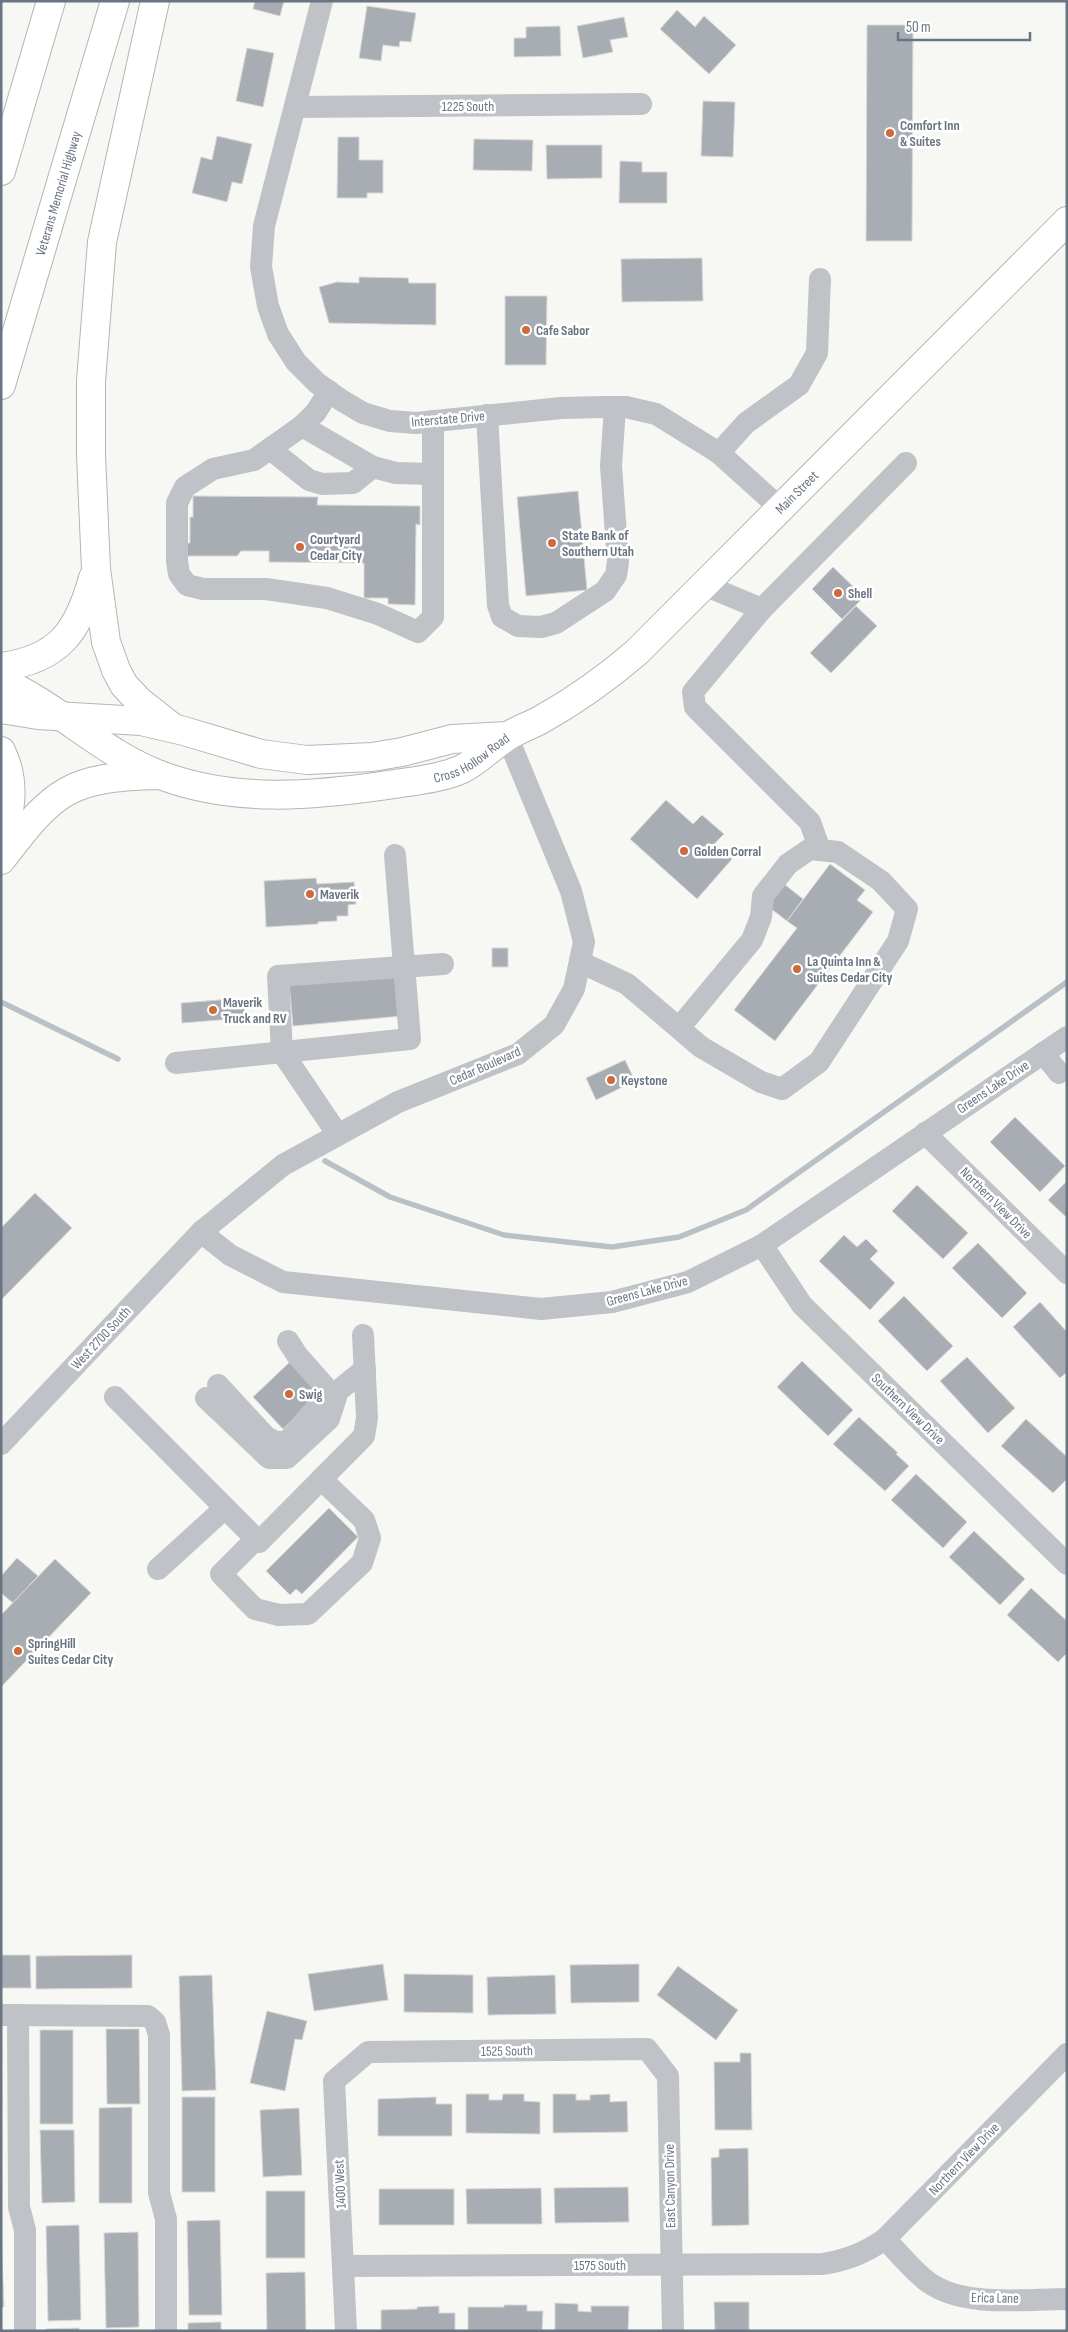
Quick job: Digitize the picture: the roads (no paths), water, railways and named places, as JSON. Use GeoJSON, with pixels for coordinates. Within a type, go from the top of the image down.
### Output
{"type":"FeatureCollection","features":[{"type":"Feature","properties":{"kind":"main road"},"geometry":{"type":"LineString","coordinates":[[1,171],[51,1]]}},
{"type":"Feature","properties":{"kind":"main road","name":"Veterans Memorial Highway"},"geometry":{"type":"LineString","coordinates":[[1,385],[115,1]]}},
{"type":"Feature","properties":{"kind":"main road"},"geometry":{"type":"LineString","coordinates":[[155,1],[102,242],[91,395],[96,569],[104,632],[116,670],[124,685],[139,701],[172,727]]}},
{"type":"Feature","properties":{"kind":"main road","name":"Main Street"},"geometry":{"type":"LineString","coordinates":[[507,736],[540,721],[599,682],[637,652],[1067,221]]}},
{"type":"Feature","properties":{"kind":"main road"},"geometry":{"type":"LineString","coordinates":[[1,667],[20,664],[42,656],[64,639],[81,616],[96,569]]}},
{"type":"Feature","properties":{"kind":"main road","name":"Cross Hollow Road"},"geometry":{"type":"LineString","coordinates":[[1,682],[26,693],[109,750],[160,775],[202,788],[247,794],[293,795],[365,788],[427,778],[463,769],[507,736]]}},
{"type":"Feature","properties":{"kind":"main road","name":"Cross Hollow Road"},"geometry":{"type":"LineString","coordinates":[[1,709],[60,716],[126,720],[172,727],[261,754],[307,760],[372,756],[402,752],[452,739],[507,736]]}},
{"type":"Feature","properties":{"kind":"main road"},"geometry":{"type":"LineString","coordinates":[[1,751],[9,774],[12,793],[10,811],[1,846]]}},
{"type":"Feature","properties":{"kind":"main road"},"geometry":{"type":"LineString","coordinates":[[1,860],[37,815],[54,799],[72,788],[91,781],[111,777],[160,775]]}},
{"type":"Feature","properties":{"kind":"street","name":"Interstate Drive"},"geometry":{"type":"LineString","coordinates":[[322,1],[264,226],[261,267],[268,306],[278,334],[296,362],[317,383],[363,413],[390,421],[416,423],[561,408],[626,407],[656,414],[719,453],[781,509]]}},
{"type":"Feature","properties":{"kind":"street","name":"1225 South"},"geometry":{"type":"LineString","coordinates":[[296,107],[641,104]]}},
{"type":"Feature","properties":{"kind":"street"},"geometry":{"type":"LineString","coordinates":[[719,453],[746,423],[799,386],[817,353],[820,279]]}},
{"type":"Feature","properties":{"kind":"street"},"geometry":{"type":"LineString","coordinates":[[329,391],[316,412],[302,426],[270,450],[247,463],[213,469],[185,487],[177,504],[177,561],[179,574],[187,585],[203,589],[266,589],[327,598],[378,614],[418,632],[433,617],[433,421]]}},
{"type":"Feature","properties":{"kind":"street"},"geometry":{"type":"LineString","coordinates":[[487,415],[498,605],[502,617],[509,623],[518,626],[541,627],[556,623],[605,591],[616,575],[618,562],[611,466],[615,407]]}},
{"type":"Feature","properties":{"kind":"street"},"geometry":{"type":"LineString","coordinates":[[302,426],[373,467],[396,473],[433,474]]}},
{"type":"Feature","properties":{"kind":"street"},"geometry":{"type":"LineString","coordinates":[[270,450],[309,480],[322,484],[353,482],[373,467]]}},
{"type":"Feature","properties":{"kind":"street"},"geometry":{"type":"LineString","coordinates":[[820,850],[810,822],[695,707],[694,692],[762,609],[906,463]]}},
{"type":"Feature","properties":{"kind":"street"},"geometry":{"type":"LineString","coordinates":[[704,586],[762,609]]}},
{"type":"Feature","properties":{"kind":"street","name":"Cedar Boulevard"},"geometry":{"type":"LineString","coordinates":[[201,1232],[283,1165],[398,1102],[518,1054],[554,1025],[574,989],[584,942],[571,891],[507,736]]}},
{"type":"Feature","properties":{"kind":"street"},"geometry":{"type":"LineString","coordinates":[[580,962],[627,984],[679,1028],[701,1046],[760,1082],[782,1089],[819,1062],[898,941],[907,909],[881,881],[838,852],[810,849],[788,864],[763,896],[760,917],[752,940],[679,1028]]}},
{"type":"Feature","properties":{"kind":"street"},"geometry":{"type":"LineString","coordinates":[[176,1063],[410,1039],[395,855]]}},
{"type":"Feature","properties":{"kind":"street"},"geometry":{"type":"LineString","coordinates":[[338,1135],[282,1052],[278,976],[443,964]]}},
{"type":"Feature","properties":{"kind":"street","name":"Greens Lake Drive"},"geometry":{"type":"LineString","coordinates":[[201,1232],[230,1255],[283,1282],[541,1309],[612,1302],[688,1282],[762,1245],[1067,1036]]}},
{"type":"Feature","properties":{"kind":"street"},"geometry":{"type":"LineString","coordinates":[[1043,1053],[1059,1073]]}},
{"type":"Feature","properties":{"kind":"street","name":"Northern View Drive"},"geometry":{"type":"LineString","coordinates":[[925,1133],[1067,1273]]}},
{"type":"Feature","properties":{"kind":"street","name":"West 2700 South"},"geometry":{"type":"LineString","coordinates":[[1,1444],[201,1232]]}},
{"type":"Feature","properties":{"kind":"street","name":"Southern View Drive"},"geometry":{"type":"LineString","coordinates":[[762,1245],[802,1305],[1067,1564]]}},
{"type":"Feature","properties":{"kind":"street"},"geometry":{"type":"LineString","coordinates":[[115,1397],[259,1542],[364,1436],[367,1418],[363,1335]]}},
{"type":"Feature","properties":{"kind":"street"},"geometry":{"type":"LineString","coordinates":[[288,1341],[297,1355],[333,1390]]}},
{"type":"Feature","properties":{"kind":"street"},"geometry":{"type":"LineString","coordinates":[[212,1392],[266,1437],[276,1442],[287,1442],[333,1390],[365,1369]]}},
{"type":"Feature","properties":{"kind":"street"},"geometry":{"type":"LineString","coordinates":[[256,1539],[221,1574],[255,1609],[279,1616],[308,1614],[362,1563],[370,1538],[364,1520],[321,1479]]}},
{"type":"Feature","properties":{"kind":"street"},"geometry":{"type":"LineString","coordinates":[[158,1569],[225,1508]]}},
{"type":"Feature","properties":{"kind":"street"},"geometry":{"type":"LineString","coordinates":[[25,2331],[25,2230],[19,2207],[10,2015],[148,2016],[155,2022],[158,2035],[159,2193],[166,2219],[166,2331]]}},
{"type":"Feature","properties":{"kind":"street","name":"1525 South"},"geometry":{"type":"LineString","coordinates":[[368,2052],[647,2049]]}},
{"type":"Feature","properties":{"kind":"street","name":"East Canyon Drive"},"geometry":{"type":"LineString","coordinates":[[647,2049],[668,2076],[673,2331]]}},
{"type":"Feature","properties":{"kind":"street","name":"1400 West"},"geometry":{"type":"LineString","coordinates":[[346,2331],[334,2081],[368,2052]]}},
{"type":"Feature","properties":{"kind":"street","name":"Northern View Drive"},"geometry":{"type":"LineString","coordinates":[[855,2256],[885,2239],[1067,2054]]}},
{"type":"Feature","properties":{"kind":"street","name":"Erica Lane"},"geometry":{"type":"LineString","coordinates":[[885,2239],[920,2276],[941,2290],[953,2295],[974,2299],[1067,2299]]}},
{"type":"Feature","properties":{"kind":"street","name":"1575 South"},"geometry":{"type":"LineString","coordinates":[[344,2266],[823,2264],[855,2256]]}},
{"type":"Feature","properties":{"kind":"waterway"},"geometry":{"type":"LineString","coordinates":[[325,1161],[390,1197],[504,1235],[612,1247],[679,1237],[746,1210],[1067,982]]}},
{"type":"Feature","properties":{"kind":"waterway"},"geometry":{"type":"LineString","coordinates":[[1,1002],[118,1059]]}},
{"type":"Feature","properties":{"kind":"place","name":"Comfort Inn & Suites"},"geometry":{"type":"Point","coordinates":[890,133]}},
{"type":"Feature","properties":{"kind":"place","name":"Cafe Sabor"},"geometry":{"type":"Point","coordinates":[526,330]}},
{"type":"Feature","properties":{"kind":"place","name":"State Bank of Southern Utah"},"geometry":{"type":"Point","coordinates":[552,543]}},
{"type":"Feature","properties":{"kind":"place","name":"Courtyard Cedar City"},"geometry":{"type":"Point","coordinates":[300,547]}},
{"type":"Feature","properties":{"kind":"place","name":"Shell"},"geometry":{"type":"Point","coordinates":[838,593]}},
{"type":"Feature","properties":{"kind":"place","name":"Golden Corral"},"geometry":{"type":"Point","coordinates":[684,851]}},
{"type":"Feature","properties":{"kind":"place","name":"Maverik"},"geometry":{"type":"Point","coordinates":[310,894]}},
{"type":"Feature","properties":{"kind":"place","name":"La Quinta Inn & Suites Cedar City"},"geometry":{"type":"Point","coordinates":[797,969]}},
{"type":"Feature","properties":{"kind":"place","name":"Maverik Truck and RV"},"geometry":{"type":"Point","coordinates":[213,1010]}},
{"type":"Feature","properties":{"kind":"place","name":"Keystone"},"geometry":{"type":"Point","coordinates":[611,1080]}},
{"type":"Feature","properties":{"kind":"place","name":"Swig"},"geometry":{"type":"Point","coordinates":[289,1394]}},
{"type":"Feature","properties":{"kind":"place","name":"SpringHill Suites Cedar City"},"geometry":{"type":"Point","coordinates":[18,1651]}}]}
